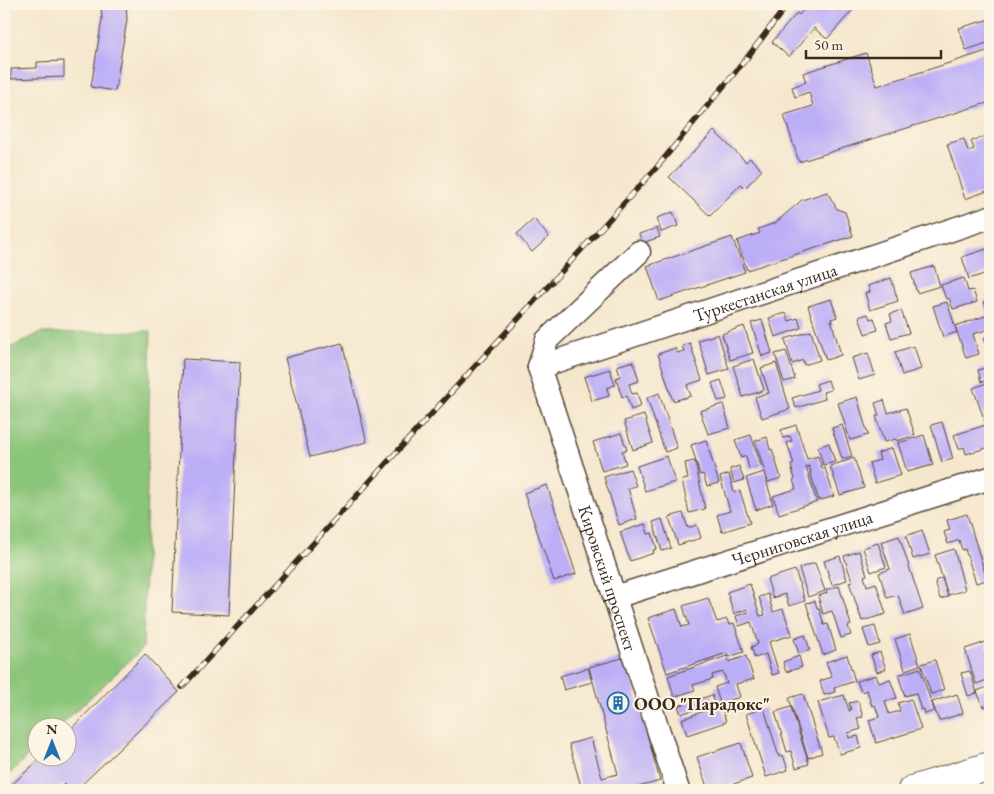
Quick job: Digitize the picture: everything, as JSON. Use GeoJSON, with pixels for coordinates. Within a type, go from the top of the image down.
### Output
{"type":"FeatureCollection","features":[{"type":"Feature","properties":{"kind":"main road"},"geometry":{"type":"LineString","coordinates":[[912,790],[990,766]]}},
{"type":"Feature","properties":{"kind":"street","name":"Туркестанская улица"},"geometry":{"type":"LineString","coordinates":[[539,367],[990,217]]}},
{"type":"Feature","properties":{"kind":"street"},"geometry":{"type":"LineString","coordinates":[[539,367],[547,340],[639,252]]}},
{"type":"Feature","properties":{"kind":"street","name":"Кировский проспект"},"geometry":{"type":"LineString","coordinates":[[539,367],[678,790]]}},
{"type":"Feature","properties":{"kind":"street","name":"Черниговская улица"},"geometry":{"type":"LineString","coordinates":[[614,598],[990,478]]}},
{"type":"Feature","properties":{"kind":"green space"},"geometry":{"type":"Polygon","coordinates":[[[151,331],[143,648],[71,716],[28,716],[28,756],[4,779],[4,351],[40,333],[151,331]]]}},
{"type":"Feature","properties":{"kind":"building"},"geometry":{"type":"Polygon","coordinates":[[[101,4],[126,4],[127,20],[115,91],[91,87],[102,19],[101,4]]]}},
{"type":"Feature","properties":{"kind":"building"},"geometry":{"type":"Polygon","coordinates":[[[809,4],[858,4],[827,39],[814,28],[789,57],[772,42],[797,13],[799,15],[809,4]]]}},
{"type":"Feature","properties":{"kind":"building"},"geometry":{"type":"Polygon","coordinates":[[[990,19],[990,42],[966,50],[959,28],[990,19]]]}},
{"type":"Feature","properties":{"kind":"building"},"geometry":{"type":"Polygon","coordinates":[[[990,50],[990,102],[799,162],[784,115],[813,106],[809,92],[795,97],[792,87],[806,82],[803,73],[866,53],[877,86],[990,50]]]}},
{"type":"Feature","properties":{"kind":"building"},"geometry":{"type":"Polygon","coordinates":[[[64,61],[64,77],[11,79],[11,69],[37,68],[37,62],[64,61]]]}},
{"type":"Feature","properties":{"kind":"building"},"geometry":{"type":"Polygon","coordinates":[[[714,131],[746,162],[750,158],[762,170],[745,188],[741,184],[710,216],[669,177],[714,131]]]}},
{"type":"Feature","properties":{"kind":"building"},"geometry":{"type":"Polygon","coordinates":[[[990,135],[990,190],[965,199],[947,144],[964,139],[968,151],[974,149],[971,141],[990,135]]]}},
{"type":"Feature","properties":{"kind":"building"},"geometry":{"type":"Polygon","coordinates":[[[827,192],[837,209],[845,212],[853,236],[747,270],[737,241],[760,233],[758,229],[775,223],[802,200],[827,192]]]}},
{"type":"Feature","properties":{"kind":"building"},"geometry":{"type":"Polygon","coordinates":[[[673,212],[678,226],[661,232],[657,218],[673,212]]]}},
{"type":"Feature","properties":{"kind":"building"},"geometry":{"type":"Polygon","coordinates":[[[534,219],[549,237],[532,252],[517,234],[534,219]]]}},
{"type":"Feature","properties":{"kind":"building"},"geometry":{"type":"Polygon","coordinates":[[[657,228],[660,237],[642,243],[639,234],[657,228]]]}},
{"type":"Feature","properties":{"kind":"building"},"geometry":{"type":"Polygon","coordinates":[[[732,237],[745,272],[659,301],[647,266],[732,237]]]}},
{"type":"Feature","properties":{"kind":"building"},"geometry":{"type":"Polygon","coordinates":[[[990,248],[990,272],[969,279],[962,257],[990,248]]]}},
{"type":"Feature","properties":{"kind":"building"},"geometry":{"type":"Polygon","coordinates":[[[934,266],[940,286],[917,293],[911,273],[934,266]]]}},
{"type":"Feature","properties":{"kind":"building"},"geometry":{"type":"Polygon","coordinates":[[[891,278],[898,301],[870,310],[865,293],[870,292],[868,286],[891,278]]]}},
{"type":"Feature","properties":{"kind":"building"},"geometry":{"type":"Polygon","coordinates":[[[964,278],[968,291],[973,290],[977,302],[953,309],[949,298],[946,299],[941,285],[964,278]]]}},
{"type":"Feature","properties":{"kind":"building"},"geometry":{"type":"Polygon","coordinates":[[[831,299],[837,317],[831,319],[841,355],[826,360],[808,306],[831,299]]]}},
{"type":"Feature","properties":{"kind":"building"},"geometry":{"type":"Polygon","coordinates":[[[990,299],[990,329],[973,334],[979,354],[966,358],[955,326],[988,315],[984,301],[990,299]]]}},
{"type":"Feature","properties":{"kind":"building"},"geometry":{"type":"Polygon","coordinates":[[[947,302],[957,332],[943,337],[933,306],[947,302]]]}},
{"type":"Feature","properties":{"kind":"building"},"geometry":{"type":"Polygon","coordinates":[[[901,310],[909,333],[891,338],[886,323],[892,321],[890,314],[901,310]]]}},
{"type":"Feature","properties":{"kind":"building"},"geometry":{"type":"Polygon","coordinates":[[[786,313],[789,321],[798,318],[801,328],[775,337],[769,318],[786,313]]]}},
{"type":"Feature","properties":{"kind":"building"},"geometry":{"type":"Polygon","coordinates":[[[868,314],[870,319],[874,318],[878,330],[865,334],[859,317],[868,314]]]}},
{"type":"Feature","properties":{"kind":"building"},"geometry":{"type":"Polygon","coordinates":[[[762,320],[772,353],[762,356],[751,323],[762,320]]]}},
{"type":"Feature","properties":{"kind":"building"},"geometry":{"type":"Polygon","coordinates":[[[744,326],[753,353],[730,360],[722,334],[744,326]]]}},
{"type":"Feature","properties":{"kind":"building"},"geometry":{"type":"Polygon","coordinates":[[[811,331],[820,360],[804,365],[803,360],[792,364],[785,339],[811,331]]]}},
{"type":"Feature","properties":{"kind":"building"},"geometry":{"type":"Polygon","coordinates":[[[718,334],[729,369],[709,375],[698,340],[718,334]]]}},
{"type":"Feature","properties":{"kind":"building"},"geometry":{"type":"Polygon","coordinates":[[[990,336],[990,358],[984,338],[990,336]]]}},
{"type":"Feature","properties":{"kind":"building"},"geometry":{"type":"Polygon","coordinates":[[[342,343],[367,442],[310,457],[285,358],[342,343]]]}},
{"type":"Feature","properties":{"kind":"building"},"geometry":{"type":"Polygon","coordinates":[[[690,343],[702,380],[687,385],[691,396],[673,401],[658,354],[675,348],[677,353],[684,351],[682,346],[690,343]]]}},
{"type":"Feature","properties":{"kind":"building"},"geometry":{"type":"Polygon","coordinates":[[[914,346],[921,369],[902,375],[895,352],[914,346]]]}},
{"type":"Feature","properties":{"kind":"building"},"geometry":{"type":"Polygon","coordinates":[[[786,351],[795,379],[784,382],[775,354],[786,351]]]}},
{"type":"Feature","properties":{"kind":"building"},"geometry":{"type":"Polygon","coordinates":[[[868,353],[875,375],[859,380],[852,358],[868,353]]]}},
{"type":"Feature","properties":{"kind":"building"},"geometry":{"type":"Polygon","coordinates":[[[183,359],[240,362],[229,615],[172,612],[183,359]]]}},
{"type":"Feature","properties":{"kind":"building"},"geometry":{"type":"Polygon","coordinates":[[[754,359],[764,390],[743,397],[733,366],[754,359]]]}},
{"type":"Feature","properties":{"kind":"building"},"geometry":{"type":"Polygon","coordinates":[[[633,361],[639,381],[629,384],[632,394],[637,393],[641,406],[631,410],[627,396],[622,397],[616,378],[620,376],[617,366],[633,361]]]}},
{"type":"Feature","properties":{"kind":"building"},"geometry":{"type":"Polygon","coordinates":[[[776,363],[790,409],[762,418],[755,397],[769,393],[761,368],[776,363]]]}},
{"type":"Feature","properties":{"kind":"building"},"geometry":{"type":"Polygon","coordinates":[[[988,367],[990,379],[981,382],[978,370],[988,367]]]}},
{"type":"Feature","properties":{"kind":"building"},"geometry":{"type":"Polygon","coordinates":[[[610,369],[615,385],[607,388],[609,396],[592,401],[584,377],[610,369]]]}},
{"type":"Feature","properties":{"kind":"building"},"geometry":{"type":"Polygon","coordinates":[[[721,380],[727,399],[718,401],[712,383],[721,380]]]}},
{"type":"Feature","properties":{"kind":"building"},"geometry":{"type":"Polygon","coordinates":[[[828,380],[831,390],[823,392],[825,399],[796,408],[792,398],[818,390],[816,384],[828,380]]]}},
{"type":"Feature","properties":{"kind":"building"},"geometry":{"type":"Polygon","coordinates":[[[990,382],[990,413],[983,416],[973,388],[990,382]]]}},
{"type":"Feature","properties":{"kind":"building"},"geometry":{"type":"Polygon","coordinates":[[[659,393],[677,448],[665,452],[647,398],[659,393]]]}},
{"type":"Feature","properties":{"kind":"building"},"geometry":{"type":"Polygon","coordinates":[[[857,397],[868,435],[850,440],[838,403],[857,397]]]}},
{"type":"Feature","properties":{"kind":"building"},"geometry":{"type":"Polygon","coordinates":[[[884,400],[888,413],[906,408],[915,435],[897,441],[896,439],[884,442],[876,416],[879,416],[875,403],[884,400]]]}},
{"type":"Feature","properties":{"kind":"building"},"geometry":{"type":"Polygon","coordinates":[[[723,404],[730,428],[708,434],[700,411],[723,404]]]}},
{"type":"Feature","properties":{"kind":"building"},"geometry":{"type":"Polygon","coordinates":[[[644,415],[653,443],[633,450],[624,421],[644,415]]]}},
{"type":"Feature","properties":{"kind":"building"},"geometry":{"type":"Polygon","coordinates":[[[990,417],[990,447],[966,454],[964,447],[959,449],[954,435],[986,425],[984,419],[990,417]]]}},
{"type":"Feature","properties":{"kind":"building"},"geometry":{"type":"Polygon","coordinates":[[[942,422],[953,459],[942,462],[931,425],[942,422]]]}},
{"type":"Feature","properties":{"kind":"building"},"geometry":{"type":"Polygon","coordinates":[[[796,425],[807,459],[818,456],[822,469],[825,468],[834,496],[819,501],[809,466],[806,467],[817,502],[779,514],[773,496],[796,489],[791,465],[794,464],[787,443],[792,441],[790,436],[783,438],[781,430],[796,425]]]}},
{"type":"Feature","properties":{"kind":"building"},"geometry":{"type":"Polygon","coordinates":[[[842,425],[852,456],[842,459],[832,428],[842,425]]]}},
{"type":"Feature","properties":{"kind":"building"},"geometry":{"type":"Polygon","coordinates":[[[621,433],[627,450],[622,451],[626,464],[602,471],[593,442],[621,433]]]}},
{"type":"Feature","properties":{"kind":"building"},"geometry":{"type":"Polygon","coordinates":[[[751,435],[761,466],[749,469],[746,456],[741,458],[735,440],[751,435]]]}},
{"type":"Feature","properties":{"kind":"building"},"geometry":{"type":"Polygon","coordinates":[[[924,435],[933,465],[907,472],[898,443],[924,435]]]}},
{"type":"Feature","properties":{"kind":"building"},"geometry":{"type":"Polygon","coordinates":[[[767,437],[781,478],[768,482],[755,441],[767,437]]]}},
{"type":"Feature","properties":{"kind":"building"},"geometry":{"type":"Polygon","coordinates":[[[706,440],[719,483],[707,486],[703,474],[700,475],[691,445],[706,440]]]}},
{"type":"Feature","properties":{"kind":"building"},"geometry":{"type":"Polygon","coordinates":[[[829,443],[835,462],[823,465],[818,447],[829,443]]]}},
{"type":"Feature","properties":{"kind":"building"},"geometry":{"type":"Polygon","coordinates":[[[892,448],[901,475],[875,483],[869,463],[880,460],[878,453],[892,448]]]}},
{"type":"Feature","properties":{"kind":"building"},"geometry":{"type":"Polygon","coordinates":[[[667,456],[675,482],[645,491],[637,466],[667,456]]]}},
{"type":"Feature","properties":{"kind":"building"},"geometry":{"type":"Polygon","coordinates":[[[854,458],[864,488],[840,495],[830,466],[854,458]]]}},
{"type":"Feature","properties":{"kind":"building"},"geometry":{"type":"Polygon","coordinates":[[[695,461],[705,509],[689,513],[682,480],[688,479],[685,463],[695,461]]]}},
{"type":"Feature","properties":{"kind":"building"},"geometry":{"type":"Polygon","coordinates":[[[739,466],[744,480],[734,483],[730,469],[739,466]]]}},
{"type":"Feature","properties":{"kind":"building"},"geometry":{"type":"Polygon","coordinates":[[[630,469],[636,486],[628,488],[637,519],[619,525],[604,477],[630,469]]]}},
{"type":"Feature","properties":{"kind":"building"},"geometry":{"type":"Polygon","coordinates":[[[764,472],[773,504],[756,510],[746,478],[764,472]]]}},
{"type":"Feature","properties":{"kind":"building"},"geometry":{"type":"Polygon","coordinates":[[[729,474],[734,492],[740,491],[750,523],[722,532],[717,515],[730,511],[720,477],[729,474]]]}},
{"type":"Feature","properties":{"kind":"building"},"geometry":{"type":"Polygon","coordinates":[[[547,485],[576,574],[554,581],[524,493],[547,485]]]}},
{"type":"Feature","properties":{"kind":"building"},"geometry":{"type":"Polygon","coordinates":[[[683,513],[688,528],[697,525],[701,538],[678,545],[669,517],[683,513]]]}},
{"type":"Feature","properties":{"kind":"building"},"geometry":{"type":"Polygon","coordinates":[[[967,514],[987,580],[976,583],[965,549],[962,550],[959,540],[948,544],[944,532],[950,530],[947,520],[967,514]]]}},
{"type":"Feature","properties":{"kind":"building"},"geometry":{"type":"Polygon","coordinates":[[[662,519],[671,548],[662,551],[653,522],[662,519]]]}},
{"type":"Feature","properties":{"kind":"building"},"geometry":{"type":"Polygon","coordinates":[[[645,524],[648,534],[652,533],[657,549],[653,550],[654,553],[630,561],[620,532],[645,524]]]}},
{"type":"Feature","properties":{"kind":"building"},"geometry":{"type":"Polygon","coordinates":[[[922,530],[930,554],[913,559],[906,536],[922,530]]]}},
{"type":"Feature","properties":{"kind":"building"},"geometry":{"type":"Polygon","coordinates":[[[899,536],[923,609],[905,615],[898,595],[887,598],[879,573],[890,569],[881,542],[899,536]]]}},
{"type":"Feature","properties":{"kind":"building"},"geometry":{"type":"Polygon","coordinates":[[[878,543],[886,567],[871,572],[863,548],[878,543]]]}},
{"type":"Feature","properties":{"kind":"building"},"geometry":{"type":"Polygon","coordinates":[[[954,549],[965,590],[948,595],[935,555],[954,549]]]}},
{"type":"Feature","properties":{"kind":"building"},"geometry":{"type":"Polygon","coordinates":[[[859,551],[867,575],[864,576],[867,586],[876,583],[886,614],[862,621],[849,582],[852,581],[844,556],[859,551]]]}},
{"type":"Feature","properties":{"kind":"building"},"geometry":{"type":"Polygon","coordinates":[[[840,556],[847,580],[832,585],[824,561],[840,556]]]}},
{"type":"Feature","properties":{"kind":"building"},"geometry":{"type":"Polygon","coordinates":[[[815,563],[825,591],[808,597],[799,568],[815,563]]]}},
{"type":"Feature","properties":{"kind":"building"},"geometry":{"type":"Polygon","coordinates":[[[795,570],[805,601],[789,606],[785,594],[773,598],[767,579],[795,570]]]}},
{"type":"Feature","properties":{"kind":"building"},"geometry":{"type":"Polygon","coordinates":[[[942,578],[948,597],[940,599],[935,581],[942,578]]]}},
{"type":"Feature","properties":{"kind":"building"},"geometry":{"type":"Polygon","coordinates":[[[750,584],[760,616],[765,615],[759,597],[768,594],[773,612],[783,609],[792,635],[769,642],[779,673],[772,675],[766,654],[755,658],[751,647],[758,644],[751,622],[739,626],[736,616],[748,612],[747,609],[734,614],[727,592],[750,584]]]}},
{"type":"Feature","properties":{"kind":"building"},"geometry":{"type":"Polygon","coordinates":[[[839,586],[851,625],[848,626],[851,635],[841,638],[832,611],[823,614],[818,596],[827,593],[826,590],[839,586]]]}},
{"type":"Feature","properties":{"kind":"building"},"geometry":{"type":"Polygon","coordinates":[[[708,598],[717,622],[727,619],[729,625],[734,623],[744,652],[728,657],[727,653],[667,673],[648,618],[676,609],[682,627],[689,625],[683,606],[708,598]]]}},
{"type":"Feature","properties":{"kind":"building"},"geometry":{"type":"Polygon","coordinates":[[[815,601],[824,625],[828,624],[836,650],[823,655],[806,603],[815,601]]]}},
{"type":"Feature","properties":{"kind":"building"},"geometry":{"type":"Polygon","coordinates":[[[875,626],[880,644],[869,647],[863,629],[875,626]]]}},
{"type":"Feature","properties":{"kind":"building"},"geometry":{"type":"Polygon","coordinates":[[[910,634],[920,665],[905,670],[895,639],[910,634]]]}},
{"type":"Feature","properties":{"kind":"building"},"geometry":{"type":"Polygon","coordinates":[[[805,635],[810,650],[799,654],[794,639],[805,635]]]}},
{"type":"Feature","properties":{"kind":"building"},"geometry":{"type":"Polygon","coordinates":[[[986,642],[990,656],[990,679],[976,684],[965,649],[986,642]]]}},
{"type":"Feature","properties":{"kind":"building"},"geometry":{"type":"Polygon","coordinates":[[[880,652],[886,669],[877,672],[871,655],[880,652]]]}},
{"type":"Feature","properties":{"kind":"building"},"geometry":{"type":"Polygon","coordinates":[[[145,654],[179,692],[76,790],[69,790],[64,784],[57,790],[6,790],[32,766],[78,766],[78,722],[145,654]]]}},
{"type":"Feature","properties":{"kind":"building"},"geometry":{"type":"Polygon","coordinates":[[[847,655],[855,681],[834,688],[835,692],[824,695],[820,681],[832,677],[826,662],[847,655]]]}},
{"type":"Feature","properties":{"kind":"building"},"geometry":{"type":"Polygon","coordinates":[[[727,656],[729,662],[746,656],[754,679],[736,684],[740,697],[720,703],[715,687],[727,683],[723,672],[712,675],[713,679],[693,685],[695,690],[674,697],[668,676],[727,656]]]}},
{"type":"Feature","properties":{"kind":"building"},"geometry":{"type":"Polygon","coordinates":[[[799,656],[802,667],[786,672],[783,662],[799,656]]]}},
{"type":"Feature","properties":{"kind":"building","name":"ООО \"Парадокс\""},"geometry":{"type":"Polygon","coordinates":[[[626,657],[660,781],[627,790],[582,790],[569,744],[591,738],[602,778],[618,774],[589,667],[626,657]]]}},
{"type":"Feature","properties":{"kind":"building"},"geometry":{"type":"Polygon","coordinates":[[[935,660],[944,690],[931,694],[921,664],[935,660]]]}},
{"type":"Feature","properties":{"kind":"building"},"geometry":{"type":"Polygon","coordinates":[[[588,668],[592,682],[564,690],[560,676],[588,668]]]}},
{"type":"Feature","properties":{"kind":"building"},"geometry":{"type":"Polygon","coordinates":[[[920,668],[934,711],[925,714],[924,709],[921,710],[916,693],[905,696],[898,675],[920,668]]]}},
{"type":"Feature","properties":{"kind":"building"},"geometry":{"type":"Polygon","coordinates":[[[970,671],[977,693],[968,696],[961,673],[970,671]]]}},
{"type":"Feature","properties":{"kind":"building"},"geometry":{"type":"Polygon","coordinates":[[[876,675],[879,683],[890,679],[897,698],[885,701],[889,714],[900,711],[898,703],[911,699],[921,729],[876,743],[869,720],[879,717],[875,705],[872,706],[867,690],[861,692],[857,681],[876,675]]]}},
{"type":"Feature","properties":{"kind":"building"},"geometry":{"type":"Polygon","coordinates":[[[990,686],[990,705],[983,707],[977,691],[990,686]]]}},
{"type":"Feature","properties":{"kind":"building"},"geometry":{"type":"Polygon","coordinates":[[[803,694],[822,753],[808,758],[789,698],[803,694]]]}},
{"type":"Feature","properties":{"kind":"building"},"geometry":{"type":"Polygon","coordinates":[[[957,694],[963,713],[939,721],[932,702],[957,694]]]}},
{"type":"Feature","properties":{"kind":"building"},"geometry":{"type":"Polygon","coordinates":[[[712,695],[714,703],[681,714],[678,706],[712,695]]]}},
{"type":"Feature","properties":{"kind":"building"},"geometry":{"type":"Polygon","coordinates":[[[844,695],[849,711],[851,710],[849,703],[858,701],[863,717],[857,718],[861,729],[848,733],[849,738],[858,736],[861,748],[840,754],[834,737],[829,738],[818,702],[844,695]]]}},
{"type":"Feature","properties":{"kind":"building"},"geometry":{"type":"Polygon","coordinates":[[[721,705],[726,722],[687,735],[682,719],[721,705]]]}},
{"type":"Feature","properties":{"kind":"building"},"geometry":{"type":"Polygon","coordinates":[[[791,707],[809,764],[796,768],[791,751],[787,752],[775,712],[791,707]]]}},
{"type":"Feature","properties":{"kind":"building"},"geometry":{"type":"Polygon","coordinates":[[[764,708],[779,757],[783,755],[788,770],[766,777],[746,714],[764,708]]]}},
{"type":"Feature","properties":{"kind":"building"},"geometry":{"type":"Polygon","coordinates":[[[741,743],[752,778],[715,790],[708,790],[697,757],[741,743]]]}},
{"type":"Feature","properties":{"kind":"railway"},"geometry":{"type":"LineString","coordinates":[[182,687],[657,167],[746,59],[788,4]]}},
{"type":"Feature","properties":{"kind":"place","name":"ООО \"Парадокс\""},"geometry":{"type":"Point","coordinates":[618,703]}}]}
